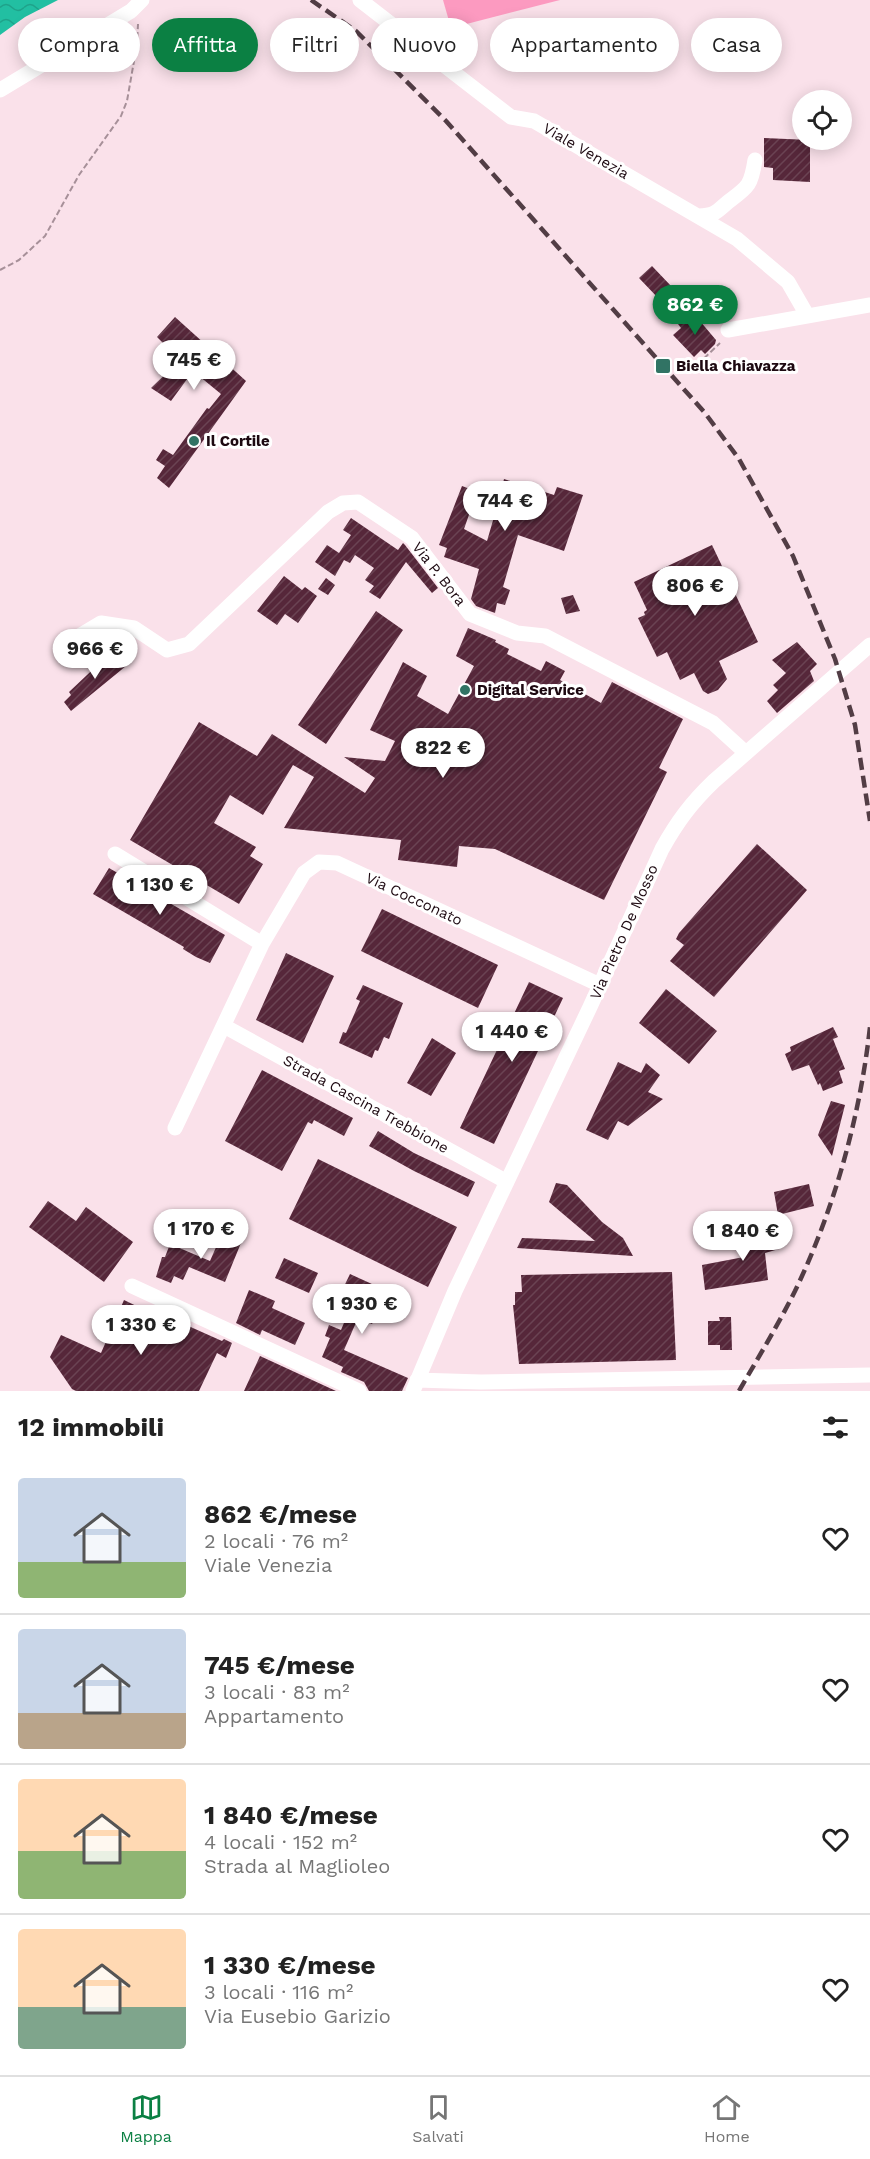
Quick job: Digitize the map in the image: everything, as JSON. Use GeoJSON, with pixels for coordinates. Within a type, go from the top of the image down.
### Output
{"type":"FeatureCollection","features":[{"type":"Feature","properties":{"kind":"street"},"geometry":{"type":"LineString","coordinates":[[0,90],[131,11],[142,0]]}},
{"type":"Feature","properties":{"kind":"street","name":"Viale Venezia"},"geometry":{"type":"LineString","coordinates":[[360,0],[511,117],[534,121],[738,239],[788,282],[807,315]]}},
{"type":"Feature","properties":{"kind":"street"},"geometry":{"type":"LineString","coordinates":[[699,216],[715,215],[744,191],[753,174],[755,160]]}},
{"type":"Feature","properties":{"kind":"street"},"geometry":{"type":"LineString","coordinates":[[728,330],[870,305]]}},
{"type":"Feature","properties":{"kind":"street","name":"Via P. Bora"},"geometry":{"type":"LineString","coordinates":[[66,644],[101,623],[134,628],[167,650],[189,644],[328,512],[343,503],[358,502],[412,538],[470,614],[517,633],[545,636],[713,723],[746,753]]}},
{"type":"Feature","properties":{"kind":"street","name":"Via Pietro De Mosso"},"geometry":{"type":"LineString","coordinates":[[415,1385],[455,1291],[674,826],[690,804],[865,649]]}},
{"type":"Feature","properties":{"kind":"street"},"geometry":{"type":"LineString","coordinates":[[115,854],[262,944],[176,1128]]}},
{"type":"Feature","properties":{"kind":"street","name":"Via Cocconato"},"geometry":{"type":"LineString","coordinates":[[262,944],[304,873],[319,862],[337,863],[600,986]]}},
{"type":"Feature","properties":{"kind":"street","name":"Strada Cascina Trebbione"},"geometry":{"type":"LineString","coordinates":[[224,1026],[507,1182]]}},
{"type":"Feature","properties":{"kind":"street"},"geometry":{"type":"LineString","coordinates":[[132,1286],[359,1391]]}},
{"type":"Feature","properties":{"kind":"street"},"geometry":{"type":"LineString","coordinates":[[415,1385],[870,1376]]}},
{"type":"Feature","properties":{"kind":"path"},"geometry":{"type":"LineString","coordinates":[[0,270],[19,260],[45,236],[79,175],[101,141],[122,116],[130,88],[137,44],[138,26],[131,11]]}},
{"type":"Feature","properties":{"kind":"path"},"geometry":{"type":"LineString","coordinates":[[691,371],[717,348],[728,330]]}},
{"type":"Feature","properties":{"kind":"shaded area"},"geometry":{"type":"Polygon","coordinates":[[[443,0],[560,0],[478,21],[478,18],[448,18],[443,0]]]}},
{"type":"Feature","properties":{"kind":"water"},"geometry":{"type":"Polygon","coordinates":[[[0,0],[58,0],[24,18],[18,18],[18,22],[0,35],[0,0]]]}},
{"type":"Feature","properties":{"kind":"building"},"geometry":{"type":"Polygon","coordinates":[[[764,138],[792,139],[792,150],[810,150],[810,182],[773,180],[773,168],[764,167],[764,138]]]}},
{"type":"Feature","properties":{"kind":"building"},"geometry":{"type":"Polygon","coordinates":[[[652,266],[672,287],[659,299],[639,278],[652,266]]]}},
{"type":"Feature","properties":{"kind":"building"},"geometry":{"type":"Polygon","coordinates":[[[694,314],[716,340],[705,354],[701,350],[694,357],[673,335],[681,328],[678,324],[689,315],[694,314]]]}},
{"type":"Feature","properties":{"kind":"building"},"geometry":{"type":"Polygon","coordinates":[[[175,317],[246,381],[169,488],[157,478],[165,466],[156,460],[163,449],[173,455],[207,408],[209,409],[221,394],[193,371],[171,401],[151,388],[180,360],[157,337],[175,317]]]}},
{"type":"Feature","properties":{"kind":"building"},"geometry":{"type":"Polygon","coordinates":[[[504,479],[554,495],[557,487],[583,495],[564,551],[518,535],[503,587],[510,590],[505,605],[497,603],[495,613],[476,606],[471,599],[479,569],[444,557],[447,548],[439,545],[462,486],[478,492],[480,488],[500,496],[504,479]],[[471,509],[464,529],[487,541],[494,517],[471,509]]]}},
{"type":"Feature","properties":{"kind":"building"},"geometry":{"type":"Polygon","coordinates":[[[351,518],[398,550],[403,543],[438,588],[432,593],[406,562],[380,599],[369,592],[374,586],[365,580],[374,568],[355,555],[350,563],[344,560],[335,576],[315,562],[327,545],[339,553],[351,535],[343,530],[351,518]]]}},
{"type":"Feature","properties":{"kind":"building"},"geometry":{"type":"Polygon","coordinates":[[[712,545],[758,642],[719,661],[727,679],[718,690],[708,694],[703,691],[694,673],[680,680],[667,652],[657,657],[638,618],[645,615],[644,612],[647,610],[634,582],[712,545]]]}},
{"type":"Feature","properties":{"kind":"building"},"geometry":{"type":"Polygon","coordinates":[[[284,576],[302,590],[305,587],[317,596],[298,623],[285,614],[277,625],[257,611],[284,576]]]}},
{"type":"Feature","properties":{"kind":"building"},"geometry":{"type":"Polygon","coordinates":[[[326,578],[335,585],[328,595],[318,589],[326,578]]]}},
{"type":"Feature","properties":{"kind":"building"},"geometry":{"type":"Polygon","coordinates":[[[573,595],[580,611],[566,614],[561,598],[573,595]]]}},
{"type":"Feature","properties":{"kind":"building"},"geometry":{"type":"Polygon","coordinates":[[[376,611],[403,630],[326,744],[298,725],[376,611]]]}},
{"type":"Feature","properties":{"kind":"building"},"geometry":{"type":"Polygon","coordinates":[[[468,628],[496,640],[495,642],[509,649],[507,654],[541,671],[546,661],[565,671],[560,680],[601,703],[612,682],[683,719],[659,768],[667,772],[604,900],[495,849],[459,846],[457,867],[398,860],[401,840],[284,828],[314,777],[293,765],[263,815],[230,795],[214,823],[256,847],[250,856],[263,864],[239,904],[130,840],[199,722],[257,756],[272,734],[365,793],[375,778],[344,757],[385,761],[395,741],[370,730],[403,662],[427,676],[417,696],[448,714],[474,666],[456,656],[468,628]]]}},
{"type":"Feature","properties":{"kind":"building"},"geometry":{"type":"Polygon","coordinates":[[[797,642],[817,664],[810,671],[814,681],[777,713],[767,701],[778,690],[773,685],[786,673],[772,660],[797,642]]]}},
{"type":"Feature","properties":{"kind":"building"},"geometry":{"type":"Polygon","coordinates":[[[114,652],[126,666],[71,711],[64,702],[71,695],[69,692],[114,652]]]}},
{"type":"Feature","properties":{"kind":"building"},"geometry":{"type":"Polygon","coordinates":[[[757,844],[807,890],[714,997],[670,961],[684,945],[676,939],[757,844]]]}},
{"type":"Feature","properties":{"kind":"building"},"geometry":{"type":"Polygon","coordinates":[[[109,868],[225,935],[210,963],[196,957],[183,949],[184,947],[93,894],[109,868]]]}},
{"type":"Feature","properties":{"kind":"building"},"geometry":{"type":"Polygon","coordinates":[[[382,909],[498,965],[478,1008],[361,951],[382,909]]]}},
{"type":"Feature","properties":{"kind":"building"},"geometry":{"type":"Polygon","coordinates":[[[286,953],[334,976],[303,1043],[256,1020],[286,953]]]}},
{"type":"Feature","properties":{"kind":"building"},"geometry":{"type":"Polygon","coordinates":[[[529,982],[563,998],[494,1144],[460,1128],[529,982]]]}},
{"type":"Feature","properties":{"kind":"building"},"geometry":{"type":"Polygon","coordinates":[[[363,985],[403,1003],[389,1039],[384,1037],[372,1058],[339,1043],[360,1001],[356,999],[363,985]]]}},
{"type":"Feature","properties":{"kind":"building"},"geometry":{"type":"Polygon","coordinates":[[[666,989],[717,1031],[689,1064],[639,1023],[666,989]]]}},
{"type":"Feature","properties":{"kind":"building"},"geometry":{"type":"Polygon","coordinates":[[[833,1027],[838,1037],[833,1039],[845,1069],[839,1071],[843,1083],[823,1091],[809,1065],[792,1071],[785,1054],[791,1051],[790,1047],[833,1027]]]}},
{"type":"Feature","properties":{"kind":"building"},"geometry":{"type":"Polygon","coordinates":[[[432,1038],[456,1053],[431,1096],[407,1083],[432,1038]]]}},
{"type":"Feature","properties":{"kind":"building"},"geometry":{"type":"Polygon","coordinates":[[[618,1062],[641,1073],[646,1063],[660,1075],[648,1092],[663,1099],[628,1126],[618,1121],[608,1140],[586,1130],[618,1062]]]}},
{"type":"Feature","properties":{"kind":"building"},"geometry":{"type":"Polygon","coordinates":[[[262,1070],[353,1118],[344,1136],[314,1120],[312,1124],[308,1122],[282,1171],[225,1141],[262,1070]]]}},
{"type":"Feature","properties":{"kind":"building"},"geometry":{"type":"Polygon","coordinates":[[[831,1101],[845,1105],[832,1156],[818,1135],[831,1101]]]}},
{"type":"Feature","properties":{"kind":"building"},"geometry":{"type":"Polygon","coordinates":[[[378,1131],[414,1153],[475,1182],[468,1197],[369,1146],[378,1131]]]}},
{"type":"Feature","properties":{"kind":"building"},"geometry":{"type":"Polygon","coordinates":[[[318,1159],[457,1227],[428,1287],[289,1219],[318,1159]]]}},
{"type":"Feature","properties":{"kind":"building"},"geometry":{"type":"Polygon","coordinates":[[[556,1183],[567,1185],[602,1222],[623,1238],[633,1256],[517,1248],[522,1238],[595,1241],[549,1202],[556,1183]]]}},
{"type":"Feature","properties":{"kind":"building"},"geometry":{"type":"Polygon","coordinates":[[[809,1184],[814,1206],[778,1215],[774,1192],[809,1184]]]}},
{"type":"Feature","properties":{"kind":"building"},"geometry":{"type":"Polygon","coordinates":[[[48,1201],[76,1221],[86,1207],[133,1242],[104,1282],[29,1227],[48,1201]]]}},
{"type":"Feature","properties":{"kind":"building"},"geometry":{"type":"Polygon","coordinates":[[[774,1227],[779,1249],[765,1253],[768,1280],[705,1290],[702,1265],[744,1257],[738,1236],[774,1227]]]}},
{"type":"Feature","properties":{"kind":"building"},"geometry":{"type":"Polygon","coordinates":[[[224,1229],[243,1238],[225,1282],[189,1267],[183,1280],[174,1276],[171,1283],[156,1277],[162,1257],[165,1257],[170,1244],[210,1261],[224,1229]]]}},
{"type":"Feature","properties":{"kind":"building"},"geometry":{"type":"Polygon","coordinates":[[[284,1258],[318,1273],[309,1293],[275,1278],[284,1258]]]}},
{"type":"Feature","properties":{"kind":"building"},"geometry":{"type":"Polygon","coordinates":[[[672,1272],[676,1360],[519,1364],[513,1305],[515,1305],[515,1292],[522,1292],[521,1275],[672,1272]]]}},
{"type":"Feature","properties":{"kind":"building"},"geometry":{"type":"Polygon","coordinates":[[[350,1274],[396,1295],[388,1313],[379,1310],[372,1324],[358,1318],[344,1350],[408,1378],[402,1391],[369,1391],[364,1382],[341,1372],[343,1367],[322,1357],[330,1338],[325,1336],[329,1325],[341,1330],[349,1311],[335,1305],[350,1274]]]}},
{"type":"Feature","properties":{"kind":"building"},"geometry":{"type":"Polygon","coordinates":[[[249,1290],[275,1301],[272,1308],[305,1323],[295,1345],[262,1330],[260,1335],[236,1323],[249,1290]]]}},
{"type":"Feature","properties":{"kind":"building"},"geometry":{"type":"Polygon","coordinates":[[[124,1300],[157,1316],[157,1312],[222,1341],[224,1339],[232,1343],[226,1358],[217,1353],[199,1391],[76,1391],[72,1389],[50,1357],[61,1335],[101,1353],[124,1300]]]}},
{"type":"Feature","properties":{"kind":"building"},"geometry":{"type":"Polygon","coordinates":[[[719,1317],[731,1317],[732,1350],[720,1350],[720,1345],[708,1345],[708,1321],[720,1321],[719,1317]]]}},
{"type":"Feature","properties":{"kind":"building"},"geometry":{"type":"Polygon","coordinates":[[[260,1356],[336,1391],[244,1391],[260,1356]]]}},
{"type":"Feature","properties":{"kind":"railway"},"geometry":{"type":"LineString","coordinates":[[311,0],[356,31],[446,121],[705,413],[739,459],[793,556],[835,659],[855,725],[870,821]]}},
{"type":"Feature","properties":{"kind":"railway"},"geometry":{"type":"LineString","coordinates":[[739,1391],[795,1291],[822,1228],[852,1129],[860,1095],[870,1027]]}},
{"type":"Feature","properties":{"kind":"place","name":"Biella Chiavazza"},"geometry":{"type":"Point","coordinates":[663,366]}},
{"type":"Feature","properties":{"kind":"place","name":"Il Cortile"},"geometry":{"type":"Point","coordinates":[194,441]}},
{"type":"Feature","properties":{"kind":"place","name":"Digital Service"},"geometry":{"type":"Point","coordinates":[465,690]}}]}
